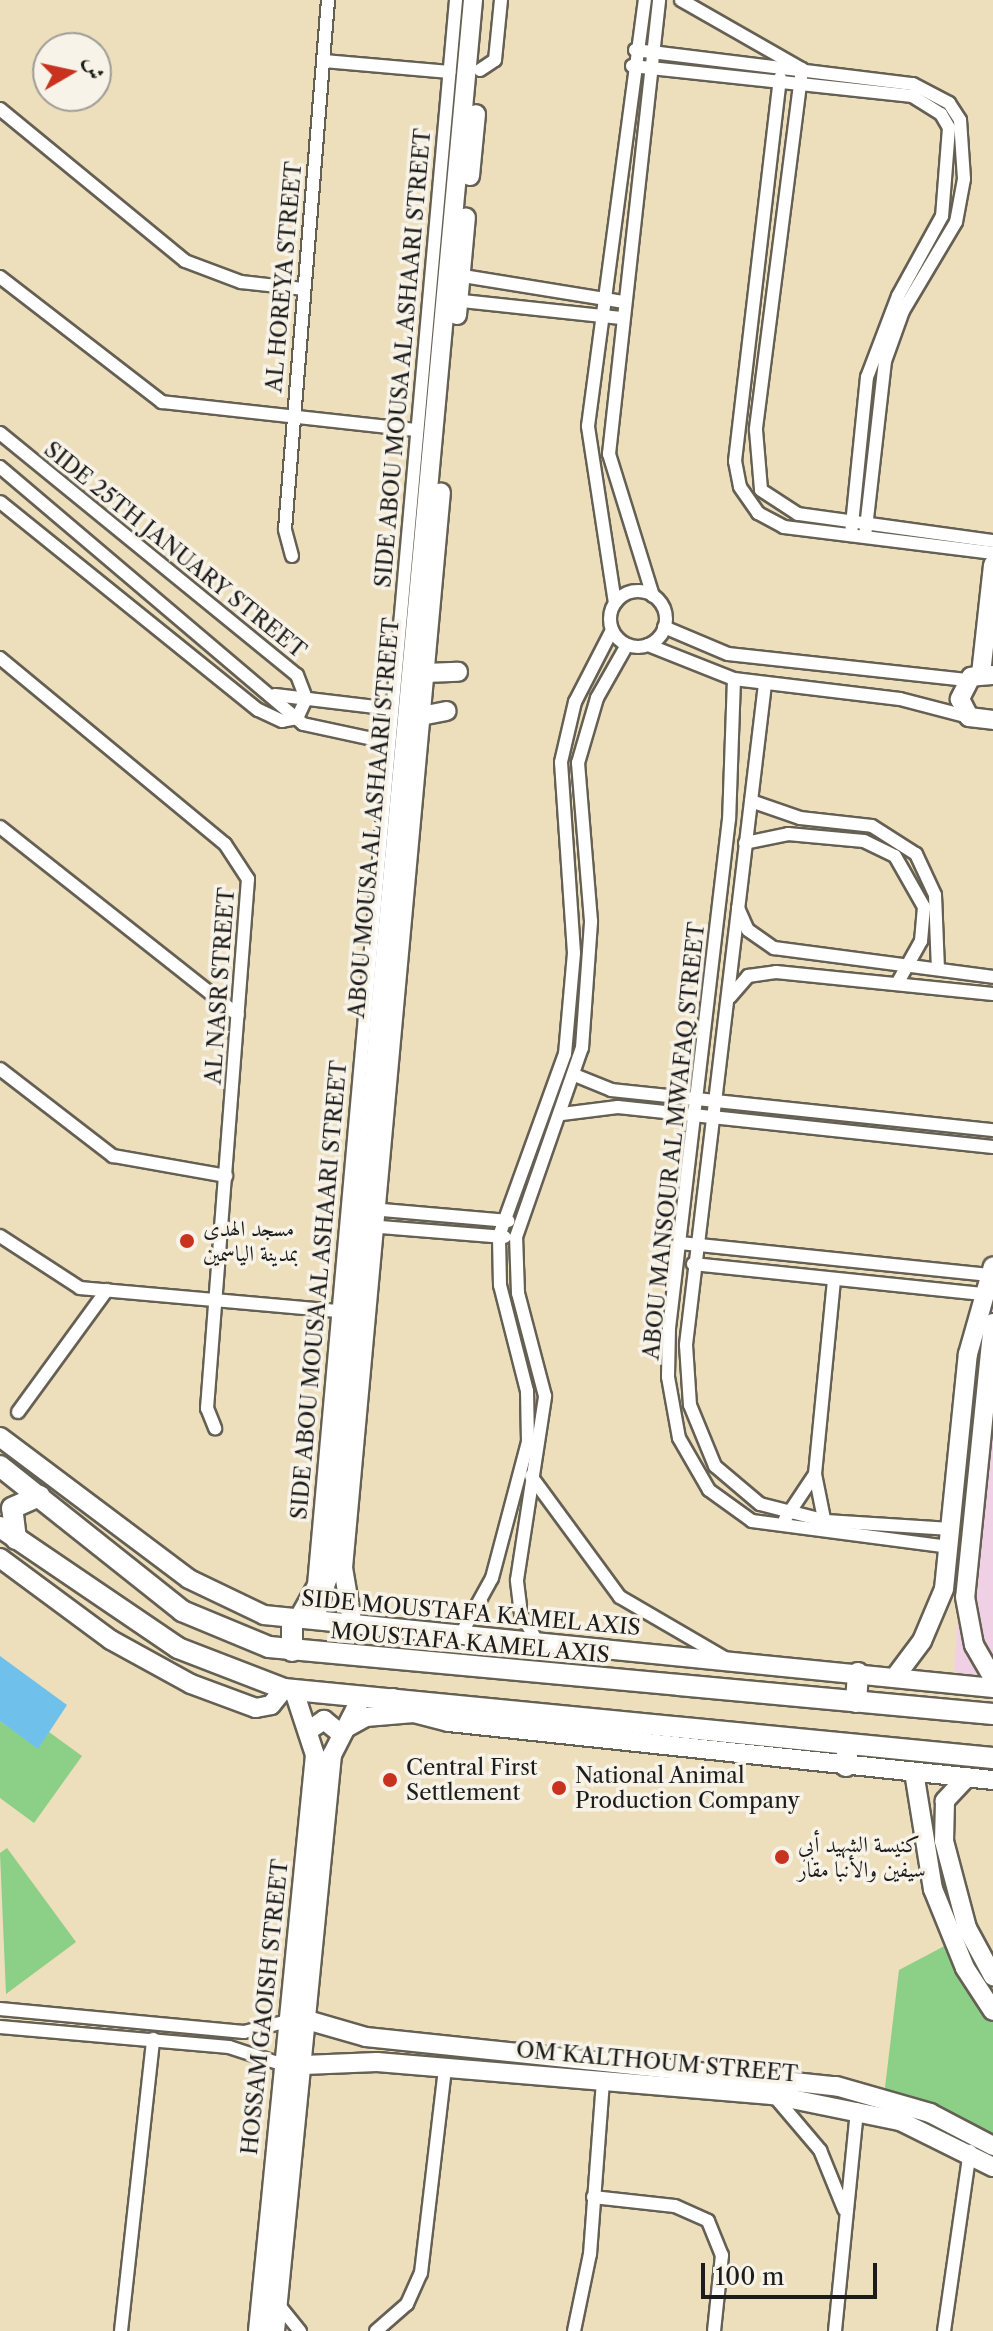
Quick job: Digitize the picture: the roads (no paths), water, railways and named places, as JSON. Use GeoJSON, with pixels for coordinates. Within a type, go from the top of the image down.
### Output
{"type":"FeatureCollection","features":[{"type":"Feature","properties":{"kind":"main road","name":"MOUSTAFA KAMEL AXIS"},"geometry":{"type":"LineString","coordinates":[[0,1466],[192,1617],[246,1641],[292,1651],[993,1714]]}},
{"type":"Feature","properties":{"kind":"main road"},"geometry":{"type":"LineString","coordinates":[[17,1540],[12,1508],[39,1496]]}},
{"type":"Feature","properties":{"kind":"main road"},"geometry":{"type":"LineString","coordinates":[[0,1527],[178,1648],[289,1690],[993,1758]]}},
{"type":"Feature","properties":{"kind":"main road"},"geometry":{"type":"LineString","coordinates":[[292,1621],[292,1651]]}},
{"type":"Feature","properties":{"kind":"main road"},"geometry":{"type":"LineString","coordinates":[[856,1702],[858,1673]]}},
{"type":"Feature","properties":{"kind":"main road"},"geometry":{"type":"LineString","coordinates":[[846,1766],[848,1744]]}},
{"type":"Feature","properties":{"kind":"street","name":"AL HOREYA STREET"},"geometry":{"type":"LineString","coordinates":[[292,556],[285,529],[292,418],[328,0]]}},
{"type":"Feature","properties":{"kind":"street","name":"SIDE ABOU MOUSA AL ASHAARI STREET"},"geometry":{"type":"LineString","coordinates":[[292,1621],[314,1585],[387,742],[456,0]]}},
{"type":"Feature","properties":{"kind":"street","name":"ABOU MOUSA AL ASHAARI STREET"},"geometry":{"type":"LineString","coordinates":[[455,275],[473,0]]}},
{"type":"Feature","properties":{"kind":"street","name":"ABOU MOUSA AL ASHAARI STREET"},"geometry":{"type":"LineString","coordinates":[[292,1621],[313,1615],[327,1588],[368,1218],[452,300],[486,0]]}},
{"type":"Feature","properties":{"kind":"street"},"geometry":{"type":"LineString","coordinates":[[480,70],[495,60],[501,0]]}},
{"type":"Feature","properties":{"kind":"street"},"geometry":{"type":"LineString","coordinates":[[460,1636],[492,1578],[524,1472],[527,1391],[500,1285],[499,1236],[501,1221],[565,1054],[574,953],[561,762],[575,702],[612,630],[615,603],[610,539],[589,449],[600,315],[632,66],[645,0]]}},
{"type":"Feature","properties":{"kind":"street"},"geometry":{"type":"LineString","coordinates":[[659,0],[621,318],[610,472],[664,627],[728,654],[980,676]]}},
{"type":"Feature","properties":{"kind":"street"},"geometry":{"type":"LineString","coordinates":[[681,0],[802,69]]}},
{"type":"Feature","properties":{"kind":"street"},"geometry":{"type":"LineString","coordinates":[[635,50],[913,84],[949,103],[960,120],[964,179],[956,222],[878,360]]}},
{"type":"Feature","properties":{"kind":"street"},"geometry":{"type":"LineString","coordinates":[[324,61],[450,72]]}},
{"type":"Feature","properties":{"kind":"street"},"geometry":{"type":"LineString","coordinates":[[632,66],[912,96],[941,114],[949,128],[942,216],[878,360],[859,530]]}},
{"type":"Feature","properties":{"kind":"street"},"geometry":{"type":"LineString","coordinates":[[782,67],[741,405],[738,480],[768,520],[993,541]]}},
{"type":"Feature","properties":{"kind":"street"},"geometry":{"type":"LineString","coordinates":[[802,69],[760,407],[756,475],[769,499],[789,511],[859,530],[993,553]]}},
{"type":"Feature","properties":{"kind":"street"},"geometry":{"type":"LineString","coordinates":[[0,109],[185,261],[241,282],[303,289]]}},
{"type":"Feature","properties":{"kind":"street"},"geometry":{"type":"LineString","coordinates":[[455,275],[623,302]]}},
{"type":"Feature","properties":{"kind":"street"},"geometry":{"type":"LineString","coordinates":[[0,277],[153,398],[292,418],[416,430]]}},
{"type":"Feature","properties":{"kind":"street"},"geometry":{"type":"LineString","coordinates":[[452,300],[621,318]]}},
{"type":"Feature","properties":{"kind":"street"},"geometry":{"type":"LineString","coordinates":[[741,405],[760,407]]}},
{"type":"Feature","properties":{"kind":"street","name":"SIDE 25TH JANUARY STREET"},"geometry":{"type":"LineString","coordinates":[[0,433],[288,667],[306,699]]}},
{"type":"Feature","properties":{"kind":"street"},"geometry":{"type":"LineString","coordinates":[[0,467],[275,695],[297,718],[322,731],[387,742]]}},
{"type":"Feature","properties":{"kind":"street"},"geometry":{"type":"LineString","coordinates":[[738,480],[756,475]]}},
{"type":"Feature","properties":{"kind":"street"},"geometry":{"type":"LineString","coordinates":[[0,502],[258,710],[282,721],[297,718]]}},
{"type":"Feature","properties":{"kind":"street"},"geometry":{"type":"LineString","coordinates":[[51,541],[66,521]]}},
{"type":"Feature","properties":{"kind":"street"},"geometry":{"type":"LineString","coordinates":[[106,554],[122,532]]}},
{"type":"Feature","properties":{"kind":"street","name":"ABOU MOUSA AL ASHAARI STREET"},"geometry":{"type":"LineString","coordinates":[[353,1627],[343,1568],[368,1218],[397,1033],[415,851],[425,673],[438,606],[429,561]]}},
{"type":"Feature","properties":{"kind":"street"},"geometry":{"type":"LineString","coordinates":[[969,717],[960,699],[980,676],[993,565]]}},
{"type":"Feature","properties":{"kind":"street"},"geometry":{"type":"LineString","coordinates":[[615,603],[632,592],[653,596]]}},
{"type":"Feature","properties":{"kind":"street"},"geometry":{"type":"LineString","coordinates":[[648,645],[664,627]]}},
{"type":"Feature","properties":{"kind":"street"},"geometry":{"type":"LineString","coordinates":[[612,630],[627,645],[648,645],[734,679],[900,699],[992,721]]}},
{"type":"Feature","properties":{"kind":"street"},"geometry":{"type":"LineString","coordinates":[[538,1643],[517,1597],[536,1479],[545,1396],[518,1293],[516,1237],[519,1222],[577,1076],[591,956],[578,763],[593,709],[627,645]]}},
{"type":"Feature","properties":{"kind":"street","name":"AL NASR STREET"},"geometry":{"type":"LineString","coordinates":[[0,658],[237,855],[249,893],[207,1408],[215,1428]]}},
{"type":"Feature","properties":{"kind":"street"},"geometry":{"type":"LineString","coordinates":[[425,673],[458,672]]}},
{"type":"Feature","properties":{"kind":"street","name":"ABOU MANSOUR AL MWAFAQ STREET"},"geometry":{"type":"LineString","coordinates":[[734,679],[729,819],[680,1243],[668,1377],[685,1456],[724,1504],[781,1530],[825,1536],[950,1538]]}},
{"type":"Feature","properties":{"kind":"street","name":"ABOU MANSOUR AL MWAFAQ STREET"},"geometry":{"type":"LineString","coordinates":[[765,684],[737,905],[719,1099],[685,1367],[699,1435],[727,1481],[788,1515],[950,1538]]}},
{"type":"Feature","properties":{"kind":"street"},"geometry":{"type":"LineString","coordinates":[[275,695],[392,709]]}},
{"type":"Feature","properties":{"kind":"street"},"geometry":{"type":"LineString","coordinates":[[297,718],[306,699]]}},
{"type":"Feature","properties":{"kind":"street"},"geometry":{"type":"LineString","coordinates":[[421,716],[447,711]]}},
{"type":"Feature","properties":{"kind":"street"},"geometry":{"type":"LineString","coordinates":[[751,801],[790,816],[872,826],[916,854],[935,895],[938,969]]}},
{"type":"Feature","properties":{"kind":"street"},"geometry":{"type":"LineString","coordinates":[[729,819],[748,821]]}},
{"type":"Feature","properties":{"kind":"street"},"geometry":{"type":"LineString","coordinates":[[0,827],[238,1015]]}},
{"type":"Feature","properties":{"kind":"street"},"geometry":{"type":"LineString","coordinates":[[745,843],[788,834],[864,841],[895,856],[924,907],[921,941],[897,984]]}},
{"type":"Feature","properties":{"kind":"street"},"geometry":{"type":"LineString","coordinates":[[737,905],[748,930],[774,948],[993,977]]}},
{"type":"Feature","properties":{"kind":"street"},"geometry":{"type":"LineString","coordinates":[[715,961],[733,963]]}},
{"type":"Feature","properties":{"kind":"street"},"geometry":{"type":"LineString","coordinates":[[730,997],[748,976],[768,972],[993,994]]}},
{"type":"Feature","properties":{"kind":"street"},"geometry":{"type":"LineString","coordinates":[[0,1069],[113,1156],[226,1176]]}},
{"type":"Feature","properties":{"kind":"street"},"geometry":{"type":"LineString","coordinates":[[577,1076],[611,1090],[993,1130]]}},
{"type":"Feature","properties":{"kind":"street"},"geometry":{"type":"LineString","coordinates":[[562,1114],[597,1106],[993,1147]]}},
{"type":"Feature","properties":{"kind":"street"},"geometry":{"type":"LineString","coordinates":[[368,1218],[519,1222]]}},
{"type":"Feature","properties":{"kind":"street"},"geometry":{"type":"LineString","coordinates":[[368,1218],[516,1237]]}},
{"type":"Feature","properties":{"kind":"street"},"geometry":{"type":"LineString","coordinates":[[0,1236],[59,1280],[107,1290],[337,1311]]}},
{"type":"Feature","properties":{"kind":"street"},"geometry":{"type":"LineString","coordinates":[[680,1243],[991,1271],[982,1294],[968,1354],[950,1538],[970,1634],[993,1678]]}},
{"type":"Feature","properties":{"kind":"street"},"geometry":{"type":"LineString","coordinates":[[678,1263],[982,1294]]}},
{"type":"Feature","properties":{"kind":"street"},"geometry":{"type":"LineString","coordinates":[[825,1536],[826,1521],[815,1474],[834,1280]]}},
{"type":"Feature","properties":{"kind":"street"},"geometry":{"type":"LineString","coordinates":[[18,1412],[107,1290]]}},
{"type":"Feature","properties":{"kind":"street"},"geometry":{"type":"LineString","coordinates":[[895,1677],[931,1623],[957,1571],[993,1323]]}},
{"type":"Feature","properties":{"kind":"street","name":"SIDE MOUSTAFA KAMEL AXIS"},"geometry":{"type":"LineString","coordinates":[[0,1437],[189,1579],[238,1606],[292,1621],[993,1688]]}},
{"type":"Feature","properties":{"kind":"street"},"geometry":{"type":"LineString","coordinates":[[524,1472],[536,1479],[620,1597],[731,1661]]}},
{"type":"Feature","properties":{"kind":"street"},"geometry":{"type":"LineString","coordinates":[[781,1530],[815,1474]]}},
{"type":"Feature","properties":{"kind":"street"},"geometry":{"type":"LineString","coordinates":[[0,1558],[124,1648],[191,1684],[256,1708],[271,1705],[289,1690]]}},
{"type":"Feature","properties":{"kind":"street","name":"HOSSAM GAOISH STREET"},"geometry":{"type":"LineString","coordinates":[[289,1690],[311,1729],[312,1872]]}},
{"type":"Feature","properties":{"kind":"street","name":"HOSSAM GAOISH STREET"},"geometry":{"type":"LineString","coordinates":[[258,2331],[304,2065],[298,2021],[312,1872],[339,1732],[362,1696]]}},
{"type":"Feature","properties":{"kind":"street"},"geometry":{"type":"LineString","coordinates":[[393,1698],[414,1713]]}},
{"type":"Feature","properties":{"kind":"street"},"geometry":{"type":"LineString","coordinates":[[311,1729],[328,1720],[339,1732],[366,1717],[414,1713],[846,1766],[993,1780]]}},
{"type":"Feature","properties":{"kind":"street"},"geometry":{"type":"LineString","coordinates":[[914,1772],[924,1805],[933,1889],[965,1968],[993,2011]]}},
{"type":"Feature","properties":{"kind":"street"},"geometry":{"type":"LineString","coordinates":[[967,1777],[945,1804],[952,1887],[993,1976]]}},
{"type":"Feature","properties":{"kind":"street"},"geometry":{"type":"LineString","coordinates":[[924,1805],[945,1804]]}},
{"type":"Feature","properties":{"kind":"street"},"geometry":{"type":"LineString","coordinates":[[0,2009],[244,2032],[298,2021]]}},
{"type":"Feature","properties":{"kind":"street"},"geometry":{"type":"LineString","coordinates":[[78,2033],[79,2015]]}},
{"type":"Feature","properties":{"kind":"street","name":"HOSSAM GAOISH STREET"},"geometry":{"type":"LineString","coordinates":[[275,2331],[281,2064],[298,2021]]}},
{"type":"Feature","properties":{"kind":"street","name":"OM KALTHOUM STREET"},"geometry":{"type":"LineString","coordinates":[[298,2021],[366,2037],[836,2086],[884,2096],[972,2144],[993,2167]]}},
{"type":"Feature","properties":{"kind":"street"},"geometry":{"type":"LineString","coordinates":[[0,2027],[153,2039],[251,2051],[281,2064]]}},
{"type":"Feature","properties":{"kind":"street"},"geometry":{"type":"LineString","coordinates":[[121,2331],[153,2039]]}},
{"type":"Feature","properties":{"kind":"street","name":"OM KALTHOUM STREET"},"geometry":{"type":"LineString","coordinates":[[304,2065],[354,2060],[772,2095],[857,2109],[972,2144],[993,2146]]}},
{"type":"Feature","properties":{"kind":"street"},"geometry":{"type":"LineString","coordinates":[[376,2331],[407,2304],[421,2273],[445,2069]]}},
{"type":"Feature","properties":{"kind":"street"},"geometry":{"type":"LineString","coordinates":[[574,2331],[593,2197],[603,2082]]}},
{"type":"Feature","properties":{"kind":"street"},"geometry":{"type":"LineString","coordinates":[[772,2095],[820,2150],[846,2217]]}},
{"type":"Feature","properties":{"kind":"street"},"geometry":{"type":"LineString","coordinates":[[835,2331],[857,2109]]}},
{"type":"Feature","properties":{"kind":"street"},"geometry":{"type":"LineString","coordinates":[[944,2331],[972,2144]]}},
{"type":"Feature","properties":{"kind":"street"},"geometry":{"type":"LineString","coordinates":[[593,2197],[675,2206],[708,2221],[722,2255],[714,2331]]}},
{"type":"Feature","properties":{"kind":"street"},"geometry":{"type":"LineString","coordinates":[[278,2304],[300,2331]]}},
{"type":"Feature","properties":{"kind":"water"},"geometry":{"type":"Polygon","coordinates":[[[0,1656],[67,1705],[38,1749],[0,1721],[0,1656]]]}},
{"type":"Feature","properties":{"kind":"place","name":"مسجد الهدى بمدينة الياسمين"},"geometry":{"type":"Point","coordinates":[187,1241]}},
{"type":"Feature","properties":{"kind":"place","name":"Central First Settlement"},"geometry":{"type":"Point","coordinates":[390,1780]}},
{"type":"Feature","properties":{"kind":"place","name":"National Animal Production Company"},"geometry":{"type":"Point","coordinates":[559,1788]}},
{"type":"Feature","properties":{"kind":"place","name":"كنيسة الشهيد أبي سيفين والأنبا مقار"},"geometry":{"type":"Point","coordinates":[782,1857]}}]}
